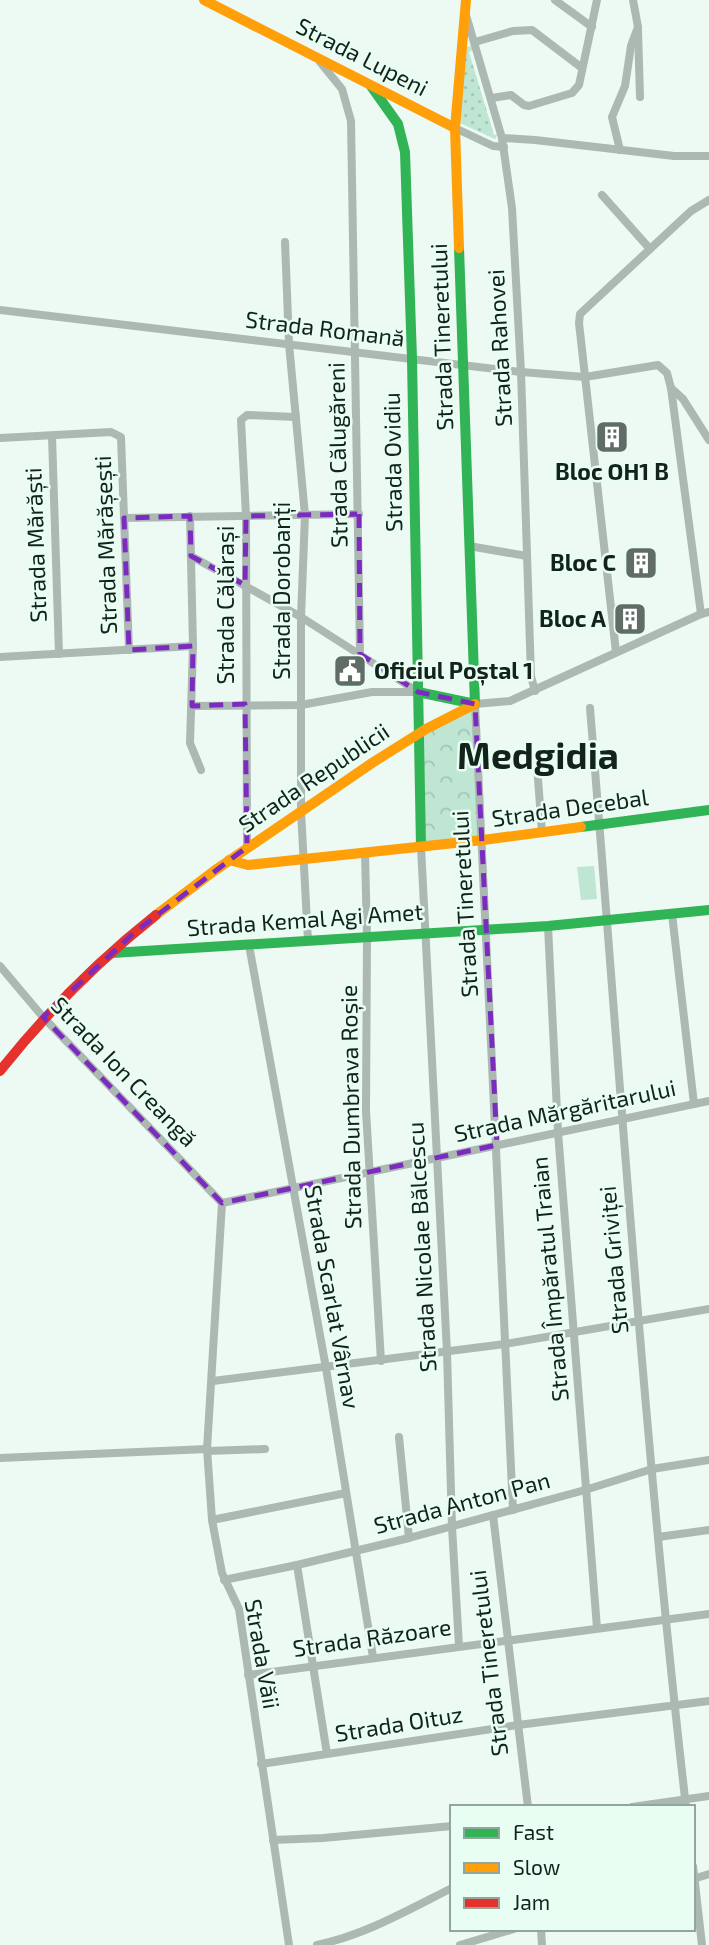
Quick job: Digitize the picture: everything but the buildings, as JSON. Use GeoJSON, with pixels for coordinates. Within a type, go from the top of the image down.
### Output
{"type":"FeatureCollection","features":[{"type":"Feature","properties":{"kind":"main road","name":"Strada Lupeni"},"geometry":{"type":"LineString","coordinates":[[204,0],[455,128]]}},
{"type":"Feature","properties":{"kind":"main road","name":"Strada Tineretului"},"geometry":{"type":"LineString","coordinates":[[465,5],[455,128],[475,704]]}},
{"type":"Feature","properties":{"kind":"main road","name":"Strada Ovidiu"},"geometry":{"type":"LineString","coordinates":[[371,86],[394,118],[405,144],[412,359],[421,847]]}},
{"type":"Feature","properties":{"kind":"main road"},"geometry":{"type":"LineString","coordinates":[[418,692],[475,704]]}},
{"type":"Feature","properties":{"kind":"main road","name":"Strada Republicii"},"geometry":{"type":"LineString","coordinates":[[0,1071],[43,1017],[135,932],[247,847],[419,733],[475,704]]}},
{"type":"Feature","properties":{"kind":"main road","name":"Strada Decebal"},"geometry":{"type":"LineString","coordinates":[[229,860],[248,865],[365,853],[600,826],[709,810]]}},
{"type":"Feature","properties":{"kind":"main road","name":"Strada Kemal Agi Amet"},"geometry":{"type":"LineString","coordinates":[[112,953],[548,926],[709,910]]}},
{"type":"Feature","properties":{"kind":"street"},"geometry":{"type":"LineString","coordinates":[[555,0],[592,27]]}},
{"type":"Feature","properties":{"kind":"street"},"geometry":{"type":"LineString","coordinates":[[492,98],[511,95],[524,105],[537,105],[572,93],[579,85],[597,0]]}},
{"type":"Feature","properties":{"kind":"street"},"geometry":{"type":"LineString","coordinates":[[633,0],[638,27],[640,97]]}},
{"type":"Feature","properties":{"kind":"street","name":"Strada Rahovei"},"geometry":{"type":"LineString","coordinates":[[465,5],[503,143],[512,208],[521,372],[531,676],[535,691]]}},
{"type":"Feature","properties":{"kind":"street"},"geometry":{"type":"LineString","coordinates":[[620,150],[612,117],[625,86],[631,46],[638,27]]}},
{"type":"Feature","properties":{"kind":"street"},"geometry":{"type":"LineString","coordinates":[[475,42],[513,31],[532,30],[582,68]]}},
{"type":"Feature","properties":{"kind":"street","name":"Strada Călugăreni"},"geometry":{"type":"LineString","coordinates":[[314,57],[330,72],[342,89],[351,121],[360,654]]}},
{"type":"Feature","properties":{"kind":"street","name":"Strada Lupeni"},"geometry":{"type":"LineString","coordinates":[[455,128],[493,146],[535,139],[620,150],[709,156]]}},
{"type":"Feature","properties":{"kind":"street"},"geometry":{"type":"LineString","coordinates":[[602,195],[650,249]]}},
{"type":"Feature","properties":{"kind":"street"},"geometry":{"type":"LineString","coordinates":[[616,652],[580,314],[696,206],[709,200]]}},
{"type":"Feature","properties":{"kind":"street","name":"Strada Dorobanți"},"geometry":{"type":"LineString","coordinates":[[285,242],[289,344],[305,515],[301,617],[301,811],[309,941]]}},
{"type":"Feature","properties":{"kind":"street","name":"Strada Romană"},"geometry":{"type":"LineString","coordinates":[[0,310],[521,372],[585,377],[658,365],[664,367],[671,388]]}},
{"type":"Feature","properties":{"kind":"street"},"geometry":{"type":"LineString","coordinates":[[671,388],[683,399],[709,440]]}},
{"type":"Feature","properties":{"kind":"street"},"geometry":{"type":"LineString","coordinates":[[671,388],[705,613]]}},
{"type":"Feature","properties":{"kind":"street","name":"Strada Călărași"},"geometry":{"type":"LineString","coordinates":[[247,847],[246,516],[241,420],[247,415],[296,417]]}},
{"type":"Feature","properties":{"kind":"street","name":"Strada Mărășești"},"geometry":{"type":"LineString","coordinates":[[52,436],[115,432],[122,440],[129,650]]}},
{"type":"Feature","properties":{"kind":"street"},"geometry":{"type":"LineString","coordinates":[[0,438],[52,436]]}},
{"type":"Feature","properties":{"kind":"street","name":"Strada Mărăști"},"geometry":{"type":"LineString","coordinates":[[52,436],[59,654]]}},
{"type":"Feature","properties":{"kind":"street"},"geometry":{"type":"LineString","coordinates":[[124,518],[359,514]]}},
{"type":"Feature","properties":{"kind":"street"},"geometry":{"type":"LineString","coordinates":[[190,516],[193,646],[190,743],[201,770]]}},
{"type":"Feature","properties":{"kind":"street"},"geometry":{"type":"LineString","coordinates":[[469,546],[527,556]]}},
{"type":"Feature","properties":{"kind":"street"},"geometry":{"type":"LineString","coordinates":[[191,556],[301,617],[418,692]]}},
{"type":"Feature","properties":{"kind":"street","name":"Strada Republicii"},"geometry":{"type":"LineString","coordinates":[[475,704],[504,703],[535,691],[705,613]]}},
{"type":"Feature","properties":{"kind":"street"},"geometry":{"type":"LineString","coordinates":[[0,657],[193,646]]}},
{"type":"Feature","properties":{"kind":"street"},"geometry":{"type":"LineString","coordinates":[[401,680],[412,679],[418,674]]}},
{"type":"Feature","properties":{"kind":"street"},"geometry":{"type":"LineString","coordinates":[[192,706],[301,705],[379,691],[418,692]]}},
{"type":"Feature","properties":{"kind":"street","name":"Strada Tineretului"},"geometry":{"type":"LineString","coordinates":[[475,704],[513,1510]]}},
{"type":"Feature","properties":{"kind":"street","name":"Strada Griviței"},"geometry":{"type":"LineString","coordinates":[[590,708],[638,1321],[665,1619],[686,1804]]}},
{"type":"Feature","properties":{"kind":"street"},"geometry":{"type":"LineString","coordinates":[[537,765],[542,833]]}},
{"type":"Feature","properties":{"kind":"street","name":"Strada Nicolae Bălcescu"},"geometry":{"type":"LineString","coordinates":[[421,847],[438,1157],[459,1646]]}},
{"type":"Feature","properties":{"kind":"street","name":"Strada Dumbrava Roșie"},"geometry":{"type":"LineString","coordinates":[[365,853],[368,938],[366,1111],[381,1361]]}},
{"type":"Feature","properties":{"kind":"street"},"geometry":{"type":"LineString","coordinates":[[672,914],[694,1104]]}},
{"type":"Feature","properties":{"kind":"street","name":"Strada Împăratul Traian"},"geometry":{"type":"LineString","coordinates":[[548,926],[558,1132],[597,1628]]}},
{"type":"Feature","properties":{"kind":"street","name":"Strada Scarlat Vârnav"},"geometry":{"type":"LineString","coordinates":[[249,945],[326,1368],[373,1657]]}},
{"type":"Feature","properties":{"kind":"street","name":"Strada Ion Creangă"},"geometry":{"type":"LineString","coordinates":[[0,966],[43,1017],[222,1203]]}},
{"type":"Feature","properties":{"kind":"street","name":"Strada Mărgăritarului"},"geometry":{"type":"LineString","coordinates":[[222,1203],[709,1101]]}},
{"type":"Feature","properties":{"kind":"street","name":"Strada Văii"},"geometry":{"type":"LineString","coordinates":[[222,1203],[207,1450],[212,1520],[224,1580],[239,1609],[289,1945]]}},
{"type":"Feature","properties":{"kind":"street"},"geometry":{"type":"LineString","coordinates":[[213,1381],[505,1344],[709,1309]]}},
{"type":"Feature","properties":{"kind":"street"},"geometry":{"type":"LineString","coordinates":[[399,1437],[409,1538]]}},
{"type":"Feature","properties":{"kind":"street"},"geometry":{"type":"LineString","coordinates":[[0,1458],[265,1449]]}},
{"type":"Feature","properties":{"kind":"street","name":"Strada Anton Pan"},"geometry":{"type":"LineString","coordinates":[[224,1580],[356,1552],[585,1490],[652,1469],[709,1460]]}},
{"type":"Feature","properties":{"kind":"street"},"geometry":{"type":"LineString","coordinates":[[212,1520],[346,1493]]}},
{"type":"Feature","properties":{"kind":"street","name":"Strada Tineretului"},"geometry":{"type":"LineString","coordinates":[[493,1515],[528,1805]]}},
{"type":"Feature","properties":{"kind":"street"},"geometry":{"type":"LineString","coordinates":[[658,1537],[709,1530]]}},
{"type":"Feature","properties":{"kind":"street"},"geometry":{"type":"LineString","coordinates":[[297,1565],[327,1754]]}},
{"type":"Feature","properties":{"kind":"street","name":"Strada Răzoare"},"geometry":{"type":"LineString","coordinates":[[248,1675],[709,1614]]}},
{"type":"Feature","properties":{"kind":"street","name":"Strada Oituz"},"geometry":{"type":"LineString","coordinates":[[261,1764],[518,1725],[709,1701]]}},
{"type":"Feature","properties":{"kind":"street"},"geometry":{"type":"LineString","coordinates":[[668,1805],[686,1804],[709,1796]]}},
{"type":"Feature","properties":{"kind":"street"},"geometry":{"type":"LineString","coordinates":[[273,1840],[450,1826]]}},
{"type":"Feature","properties":{"kind":"street"},"geometry":{"type":"LineString","coordinates":[[695,1886],[702,1945]]}},
{"type":"Feature","properties":{"kind":"street"},"geometry":{"type":"LineString","coordinates":[[317,1945],[386,1921],[450,1889]]}},
{"type":"Feature","properties":{"kind":"street"},"geometry":{"type":"LineString","coordinates":[[460,1945],[507,1931]]}},
{"type":"Feature","properties":{"kind":"highlighted area"},"geometry":{"type":"Polygon","coordinates":[[[359,514],[360,654],[418,692],[475,704],[497,1145],[222,1203],[43,1017],[135,932],[247,847],[245,704],[192,706],[193,646],[129,650],[124,518],[190,516],[191,556],[245,585],[246,516],[359,514]]]}},
{"type":"Feature","properties":{"kind":"green space"},"geometry":{"type":"Polygon","coordinates":[[[471,46],[473,50],[469,52],[494,135],[498,134],[495,139],[460,123],[464,48],[471,46]]]}},
{"type":"Feature","properties":{"kind":"green space"},"geometry":{"type":"Polygon","coordinates":[[[475,704],[483,840],[421,847],[419,733],[475,704]]]}},
{"type":"Feature","properties":{"kind":"green space"},"geometry":{"type":"Polygon","coordinates":[[[594,866],[597,899],[581,900],[577,867],[594,866]]]}},
{"type":"Feature","properties":{"kind":"traffic: fast"},"geometry":{"type":"LineString","coordinates":[[371,86],[398,124],[405,152],[412,359],[421,847]]}},
{"type":"Feature","properties":{"kind":"traffic: fast"},"geometry":{"type":"LineString","coordinates":[[459,248],[475,704]]}},
{"type":"Feature","properties":{"kind":"traffic: fast"},"geometry":{"type":"LineString","coordinates":[[418,692],[475,704]]}},
{"type":"Feature","properties":{"kind":"traffic: fast"},"geometry":{"type":"LineString","coordinates":[[581,827],[709,810]]}},
{"type":"Feature","properties":{"kind":"traffic: fast"},"geometry":{"type":"LineString","coordinates":[[112,953],[548,926],[709,910]]}},
{"type":"Feature","properties":{"kind":"traffic: slow"},"geometry":{"type":"LineString","coordinates":[[204,0],[455,128]]}},
{"type":"Feature","properties":{"kind":"traffic: slow"},"geometry":{"type":"LineString","coordinates":[[459,248],[455,128],[466,0]]}},
{"type":"Feature","properties":{"kind":"traffic: slow"},"geometry":{"type":"LineString","coordinates":[[156,915],[214,871],[372,763],[426,729],[475,704]]}},
{"type":"Feature","properties":{"kind":"traffic: slow"},"geometry":{"type":"LineString","coordinates":[[229,860],[248,865],[581,827]]}},
{"type":"Feature","properties":{"kind":"traffic: jam"},"geometry":{"type":"LineString","coordinates":[[0,1071],[74,988],[156,915]]}},
{"type":"Feature","properties":{"kind":"place","name":"Bloc OH1 B"},"geometry":{"type":"Point","coordinates":[612,437]}},
{"type":"Feature","properties":{"kind":"place","name":"Bloc C"},"geometry":{"type":"Point","coordinates":[641,563]}},
{"type":"Feature","properties":{"kind":"place","name":"Bloc A"},"geometry":{"type":"Point","coordinates":[630,619]}},
{"type":"Feature","properties":{"kind":"place","name":"Oficiul Poștal 1"},"geometry":{"type":"Point","coordinates":[350,671]}},
{"type":"Feature","properties":{"kind":"district","name":"Medgidia"},"geometry":{"type":"Point","coordinates":[538,756]}}]}
